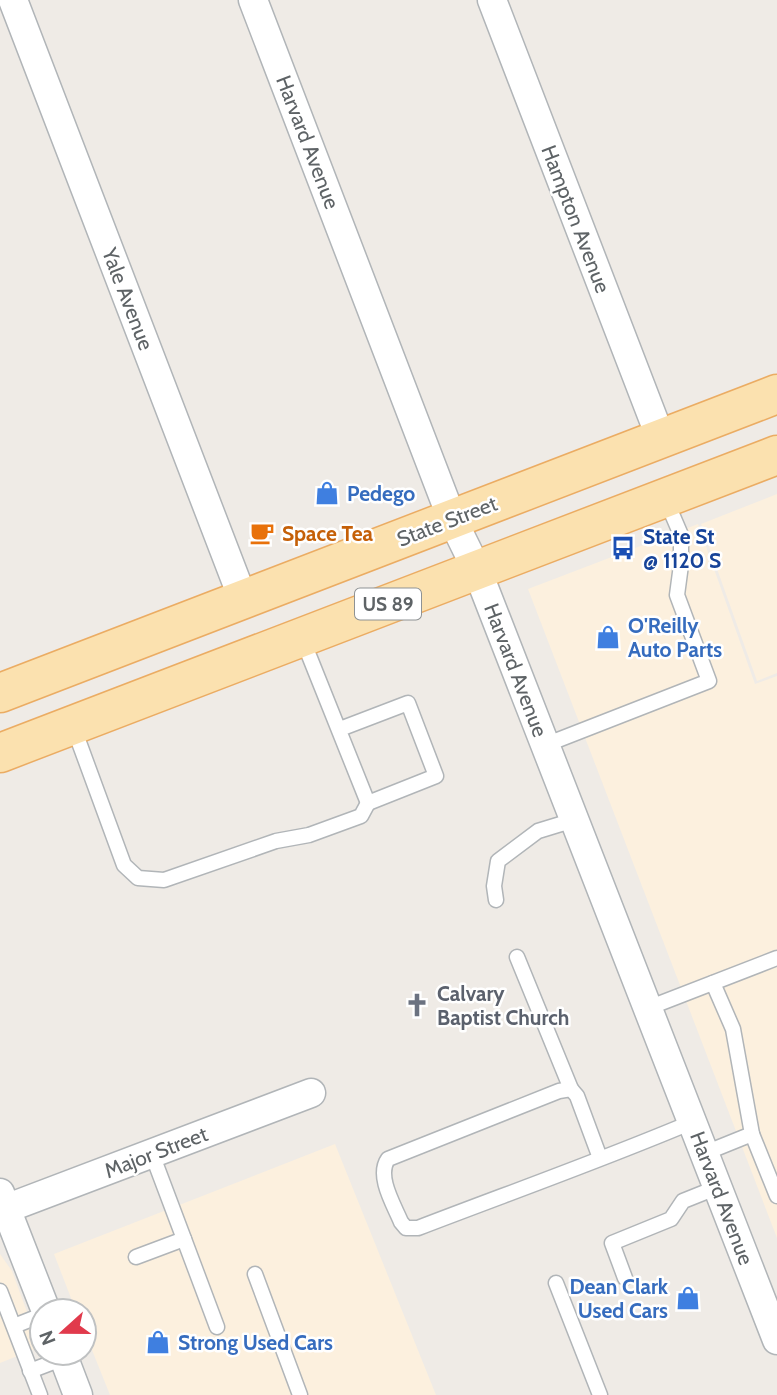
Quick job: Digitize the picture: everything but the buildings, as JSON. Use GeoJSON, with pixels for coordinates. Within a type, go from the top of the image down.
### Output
{"type":"FeatureCollection","features":[{"type":"Feature","properties":{"kind":"main road","name":"State Street"},"geometry":{"type":"LineString","coordinates":[[0,693],[777,394]]}},
{"type":"Feature","properties":{"kind":"main road","name":"US 89"},"geometry":{"type":"LineString","coordinates":[[0,753],[777,455]]}},
{"type":"Feature","properties":{"kind":"street","name":"Yale Avenue"},"geometry":{"type":"LineString","coordinates":[[13,0],[243,598]]}},
{"type":"Feature","properties":{"kind":"street","name":"Harvard Avenue"},"geometry":{"type":"LineString","coordinates":[[253,0],[452,519],[477,570],[777,1340]]}},
{"type":"Feature","properties":{"kind":"street","name":"Hampton Avenue"},"geometry":{"type":"LineString","coordinates":[[492,0],[661,439]]}},
{"type":"Feature","properties":{"kind":"street","name":"Major Street"},"geometry":{"type":"LineString","coordinates":[[2,1205],[152,1154],[311,1093]]}},
{"type":"Feature","properties":{"kind":"street"},"geometry":{"type":"LineString","coordinates":[[2,1205],[38,1297]]}},
{"type":"Feature","properties":{"kind":"street"},"geometry":{"type":"LineString","coordinates":[[68,1367],[78,1395]]}},
{"type":"Feature","properties":{"kind":"lane"},"geometry":{"type":"LineString","coordinates":[[545,745],[709,681],[677,595],[681,536],[666,498]]}},
{"type":"Feature","properties":{"kind":"lane"},"geometry":{"type":"LineString","coordinates":[[302,637],[368,803]]}},
{"type":"Feature","properties":{"kind":"lane"},"geometry":{"type":"LineString","coordinates":[[72,725],[124,865],[138,878],[164,880],[276,841],[309,835],[361,816],[368,803],[436,776],[408,704],[340,729]]}},
{"type":"Feature","properties":{"kind":"lane"},"geometry":{"type":"LineString","coordinates":[[496,900],[494,886],[498,862],[538,831],[574,820]]}},
{"type":"Feature","properties":{"kind":"lane"},"geometry":{"type":"LineString","coordinates":[[517,957],[571,1089],[577,1096],[600,1158]]}},
{"type":"Feature","properties":{"kind":"lane"},"geometry":{"type":"LineString","coordinates":[[648,1008],[777,958]]}},
{"type":"Feature","properties":{"kind":"lane"},"geometry":{"type":"LineString","coordinates":[[713,983],[733,1029],[752,1134],[777,1196]]}},
{"type":"Feature","properties":{"kind":"lane"},"geometry":{"type":"LineString","coordinates":[[571,1089],[558,1091],[388,1159],[383,1166],[383,1175],[401,1222],[406,1228],[418,1228],[692,1122]]}},
{"type":"Feature","properties":{"kind":"lane"},"geometry":{"type":"LineString","coordinates":[[705,1153],[752,1134]]}},
{"type":"Feature","properties":{"kind":"lane"},"geometry":{"type":"LineString","coordinates":[[152,1154],[217,1327]]}},
{"type":"Feature","properties":{"kind":"lane"},"geometry":{"type":"LineString","coordinates":[[625,1278],[612,1243],[671,1219],[683,1201],[718,1187]]}},
{"type":"Feature","properties":{"kind":"lane"},"geometry":{"type":"LineString","coordinates":[[136,1258],[184,1239]]}},
{"type":"Feature","properties":{"kind":"lane"},"geometry":{"type":"LineString","coordinates":[[255,1274],[300,1395]]}},
{"type":"Feature","properties":{"kind":"lane"},"geometry":{"type":"LineString","coordinates":[[556,1283],[600,1395]]}},
{"type":"Feature","properties":{"kind":"lane"},"geometry":{"type":"LineString","coordinates":[[0,1290],[40,1395]]}},
{"type":"Feature","properties":{"kind":"lane"},"geometry":{"type":"LineString","coordinates":[[14,1326],[28,1320]]}},
{"type":"Feature","properties":{"kind":"lane"},"geometry":{"type":"LineString","coordinates":[[30,1371],[38,1367]]}},
{"type":"Feature","properties":{"kind":"shaded area"},"geometry":{"type":"Polygon","coordinates":[[[777,494],[777,673],[757,681],[701,524],[777,494]]]}},
{"type":"Feature","properties":{"kind":"shaded area"},"geometry":{"type":"Polygon","coordinates":[[[698,524],[755,684],[777,676],[777,1238],[528,589],[698,524]]]}},
{"type":"Feature","properties":{"kind":"shaded area"},"geometry":{"type":"Polygon","coordinates":[[[335,1144],[436,1395],[110,1395],[98,1365],[98,1297],[71,1297],[54,1254],[335,1144]]]}},
{"type":"Feature","properties":{"kind":"shaded area"},"geometry":{"type":"Polygon","coordinates":[[[0,1254],[12,1271],[28,1314],[28,1352],[0,1363],[0,1254]]]}},
{"type":"Feature","properties":{"kind":"place","name":"Pedego"},"geometry":{"type":"Point","coordinates":[327,493]}},
{"type":"Feature","properties":{"kind":"place","name":"Space Tea"},"geometry":{"type":"Point","coordinates":[262,533]}},
{"type":"Feature","properties":{"kind":"place","name":"State St @ 1120 S"},"geometry":{"type":"Point","coordinates":[623,548]}},
{"type":"Feature","properties":{"kind":"place","name":"O'Reilly Auto Parts"},"geometry":{"type":"Point","coordinates":[608,637]}},
{"type":"Feature","properties":{"kind":"place","name":"Calvary Baptist Church"},"geometry":{"type":"Point","coordinates":[417,1005]}},
{"type":"Feature","properties":{"kind":"place","name":"Dean Clark Used Cars"},"geometry":{"type":"Point","coordinates":[688,1298]}},
{"type":"Feature","properties":{"kind":"place","name":"Strong Used Cars"},"geometry":{"type":"Point","coordinates":[158,1342]}}]}
